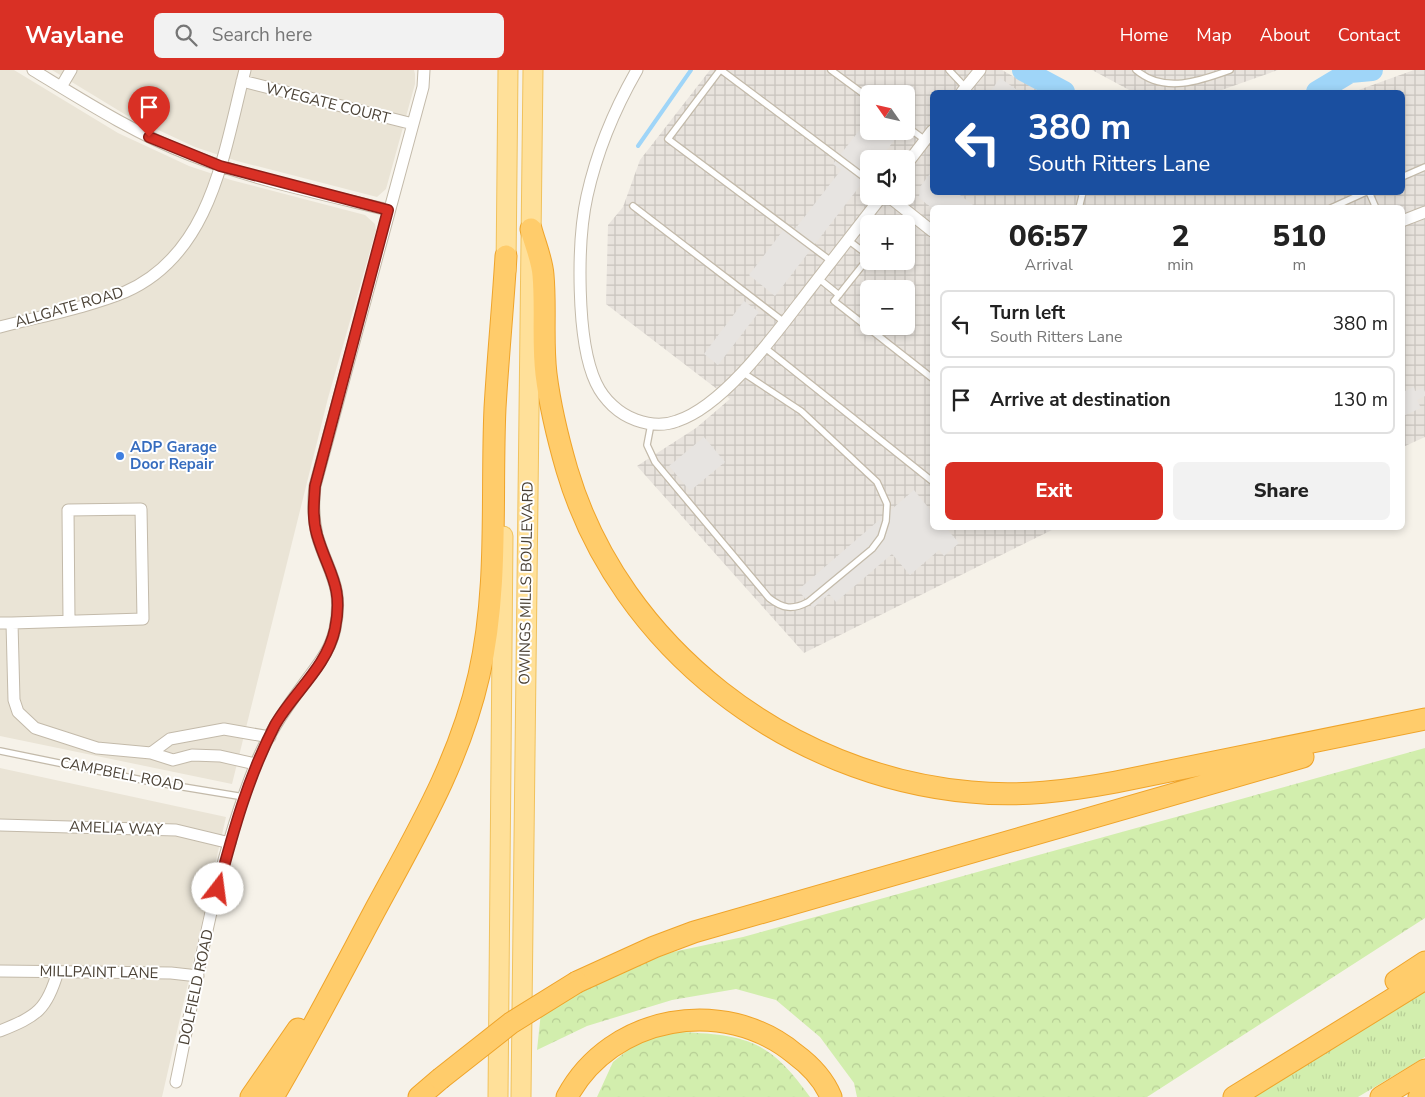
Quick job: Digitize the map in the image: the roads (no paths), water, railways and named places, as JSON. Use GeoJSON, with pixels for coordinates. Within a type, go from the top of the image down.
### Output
{"type":"FeatureCollection","features":[{"type":"Feature","properties":{"kind":"highway"},"geometry":{"type":"LineString","coordinates":[[531,229],[543,273],[544,343],[552,409],[568,473],[593,533],[628,593],[668,643],[723,694],[792,739],[844,763],[920,785],[972,792],[1025,794],[1061,791],[1116,782],[1425,720]]}},
{"type":"Feature","properties":{"kind":"highway"},"geometry":{"type":"LineString","coordinates":[[273,1097],[325,1007],[423,824],[452,762],[471,706],[485,644],[492,592],[495,408],[506,256]]}},
{"type":"Feature","properties":{"kind":"highway"},"geometry":{"type":"LineString","coordinates":[[419,1097],[511,1023],[576,982],[654,946],[694,932],[1425,720]]}},
{"type":"Feature","properties":{"kind":"highway"},"geometry":{"type":"LineString","coordinates":[[251,1097],[375,912]]}},
{"type":"Feature","properties":{"kind":"highway"},"geometry":{"type":"LineString","coordinates":[[1241,1093],[1267,1067],[1425,962]]}},
{"type":"Feature","properties":{"kind":"highway"},"geometry":{"type":"LineString","coordinates":[[1241,1093],[1425,979]]}},
{"type":"Feature","properties":{"kind":"highway"},"geometry":{"type":"LineString","coordinates":[[567,1097],[594,1060],[643,1029],[676,1021],[703,1018],[734,1023],[760,1032],[783,1044],[807,1063],[827,1088],[831,1097]]}},
{"type":"Feature","properties":{"kind":"highway"},"geometry":{"type":"LineString","coordinates":[[1381,1097],[1425,1070]]}},
{"type":"Feature","properties":{"kind":"highway"},"geometry":{"type":"LineString","coordinates":[[1419,1097],[1425,1093]]}},
{"type":"Feature","properties":{"kind":"main road","name":"OWINGS MILLS BOULEVARD"},"geometry":{"type":"LineString","coordinates":[[498,1097],[508,70]]}},
{"type":"Feature","properties":{"kind":"main road"},"geometry":{"type":"LineString","coordinates":[[519,70],[516,499],[526,609]]}},
{"type":"Feature","properties":{"kind":"main road","name":"OWINGS MILLS BOULEVARD"},"geometry":{"type":"LineString","coordinates":[[521,1097],[533,70]]}},
{"type":"Feature","properties":{"kind":"street"},"geometry":{"type":"LineString","coordinates":[[33,70],[123,124],[162,144],[220,166],[388,210]]}},
{"type":"Feature","properties":{"kind":"street"},"geometry":{"type":"LineString","coordinates":[[61,87],[71,70]]}},
{"type":"Feature","properties":{"kind":"street","name":"DOLFIELD ROAD"},"geometry":{"type":"LineString","coordinates":[[176,1082],[198,976],[230,843],[255,764],[289,705],[322,659],[334,631],[338,597],[335,580],[317,535],[314,519],[315,486],[388,210],[423,87],[424,70]]}},
{"type":"Feature","properties":{"kind":"street"},"geometry":{"type":"LineString","coordinates":[[637,70],[613,114],[594,168],[582,225],[580,287],[586,340],[596,382],[610,404],[632,419],[651,424],[665,424],[691,415],[719,394],[764,347],[875,205]]}},
{"type":"Feature","properties":{"kind":"street"},"geometry":{"type":"LineString","coordinates":[[964,90],[980,70]]}},
{"type":"Feature","properties":{"kind":"street","name":"WYEGATE COURT"},"geometry":{"type":"LineString","coordinates":[[220,166],[244,75],[413,124]]}},
{"type":"Feature","properties":{"kind":"street"},"geometry":{"type":"LineString","coordinates":[[915,154],[929,136]]}},
{"type":"Feature","properties":{"kind":"street","name":"ALLGATE ROAD"},"geometry":{"type":"LineString","coordinates":[[0,326],[126,291],[161,269],[185,244],[199,222],[220,166]]}},
{"type":"Feature","properties":{"kind":"street"},"geometry":{"type":"LineString","coordinates":[[899,205],[930,229]]}},
{"type":"Feature","properties":{"kind":"street"},"geometry":{"type":"LineString","coordinates":[[1405,220],[1425,212]]}},
{"type":"Feature","properties":{"kind":"street"},"geometry":{"type":"LineString","coordinates":[[69,620],[68,510],[141,509],[143,619],[6,623],[12,690],[18,712],[35,728],[97,748],[151,753],[173,760],[192,755],[220,756],[255,764]]}},
{"type":"Feature","properties":{"kind":"street"},"geometry":{"type":"LineString","coordinates":[[151,753],[170,739],[224,729],[270,737]]}},
{"type":"Feature","properties":{"kind":"street"},"geometry":{"type":"LineString","coordinates":[[191,736],[192,755]]}},
{"type":"Feature","properties":{"kind":"street","name":"AMELIA WAY"},"geometry":{"type":"LineString","coordinates":[[0,824],[176,830],[230,843]]}},
{"type":"Feature","properties":{"kind":"street","name":"MILLPAINT LANE"},"geometry":{"type":"LineString","coordinates":[[0,970],[171,973],[198,976]]}},
{"type":"Feature","properties":{"kind":"street"},"geometry":{"type":"LineString","coordinates":[[0,1032],[34,1015],[43,1007],[49,1000],[58,971]]}},
{"type":"Feature","properties":{"kind":"lane"},"geometry":{"type":"LineString","coordinates":[[831,261],[668,139],[720,70],[860,174]]}},
{"type":"Feature","properties":{"kind":"lane"},"geometry":{"type":"LineString","coordinates":[[831,70],[860,91]]}},
{"type":"Feature","properties":{"kind":"lane"},"geometry":{"type":"LineString","coordinates":[[949,70],[964,90]]}},
{"type":"Feature","properties":{"kind":"lane"},"geometry":{"type":"LineString","coordinates":[[1136,70],[1157,81],[1174,84],[1196,82],[1230,70]]}},
{"type":"Feature","properties":{"kind":"lane"},"geometry":{"type":"LineString","coordinates":[[915,130],[929,136]]}},
{"type":"Feature","properties":{"kind":"lane"},"geometry":{"type":"LineString","coordinates":[[1405,176],[1425,167]]}},
{"type":"Feature","properties":{"kind":"lane"},"geometry":{"type":"LineString","coordinates":[[1338,205],[1361,195]]}},
{"type":"Feature","properties":{"kind":"lane"},"geometry":{"type":"LineString","coordinates":[[633,206],[784,322]]}},
{"type":"Feature","properties":{"kind":"lane"},"geometry":{"type":"LineString","coordinates":[[848,240],[860,249]]}},
{"type":"Feature","properties":{"kind":"lane"},"geometry":{"type":"LineString","coordinates":[[860,268],[834,301],[930,376]]}},
{"type":"Feature","properties":{"kind":"lane"},"geometry":{"type":"LineString","coordinates":[[818,278],[839,295]]}},
{"type":"Feature","properties":{"kind":"lane"},"geometry":{"type":"LineString","coordinates":[[764,347],[930,479]]}},
{"type":"Feature","properties":{"kind":"lane"},"geometry":{"type":"LineString","coordinates":[[651,424],[647,445],[655,462],[769,598],[785,608],[797,608],[808,602],[872,549],[882,537],[886,521],[887,504],[877,482],[801,411],[742,372]]}},
{"type":"Feature","properties":{"kind":"lane","name":"CAMPBELL ROAD"},"geometry":{"type":"LineString","coordinates":[[0,751],[147,781],[244,797]]}},
{"type":"Feature","properties":{"kind":"waterway"},"geometry":{"type":"LineString","coordinates":[[638,146],[691,70]]}},
{"type":"Feature","properties":{"kind":"waterway"},"geometry":{"type":"LineString","coordinates":[[1023,70],[1060,90]]}},
{"type":"Feature","properties":{"kind":"waterway"},"geometry":{"type":"LineString","coordinates":[[1320,90],[1350,72],[1372,70]]}},
{"type":"Feature","properties":{"kind":"place","name":"ADP Garage Door Repair"},"geometry":{"type":"Point","coordinates":[120,456]}}]}
